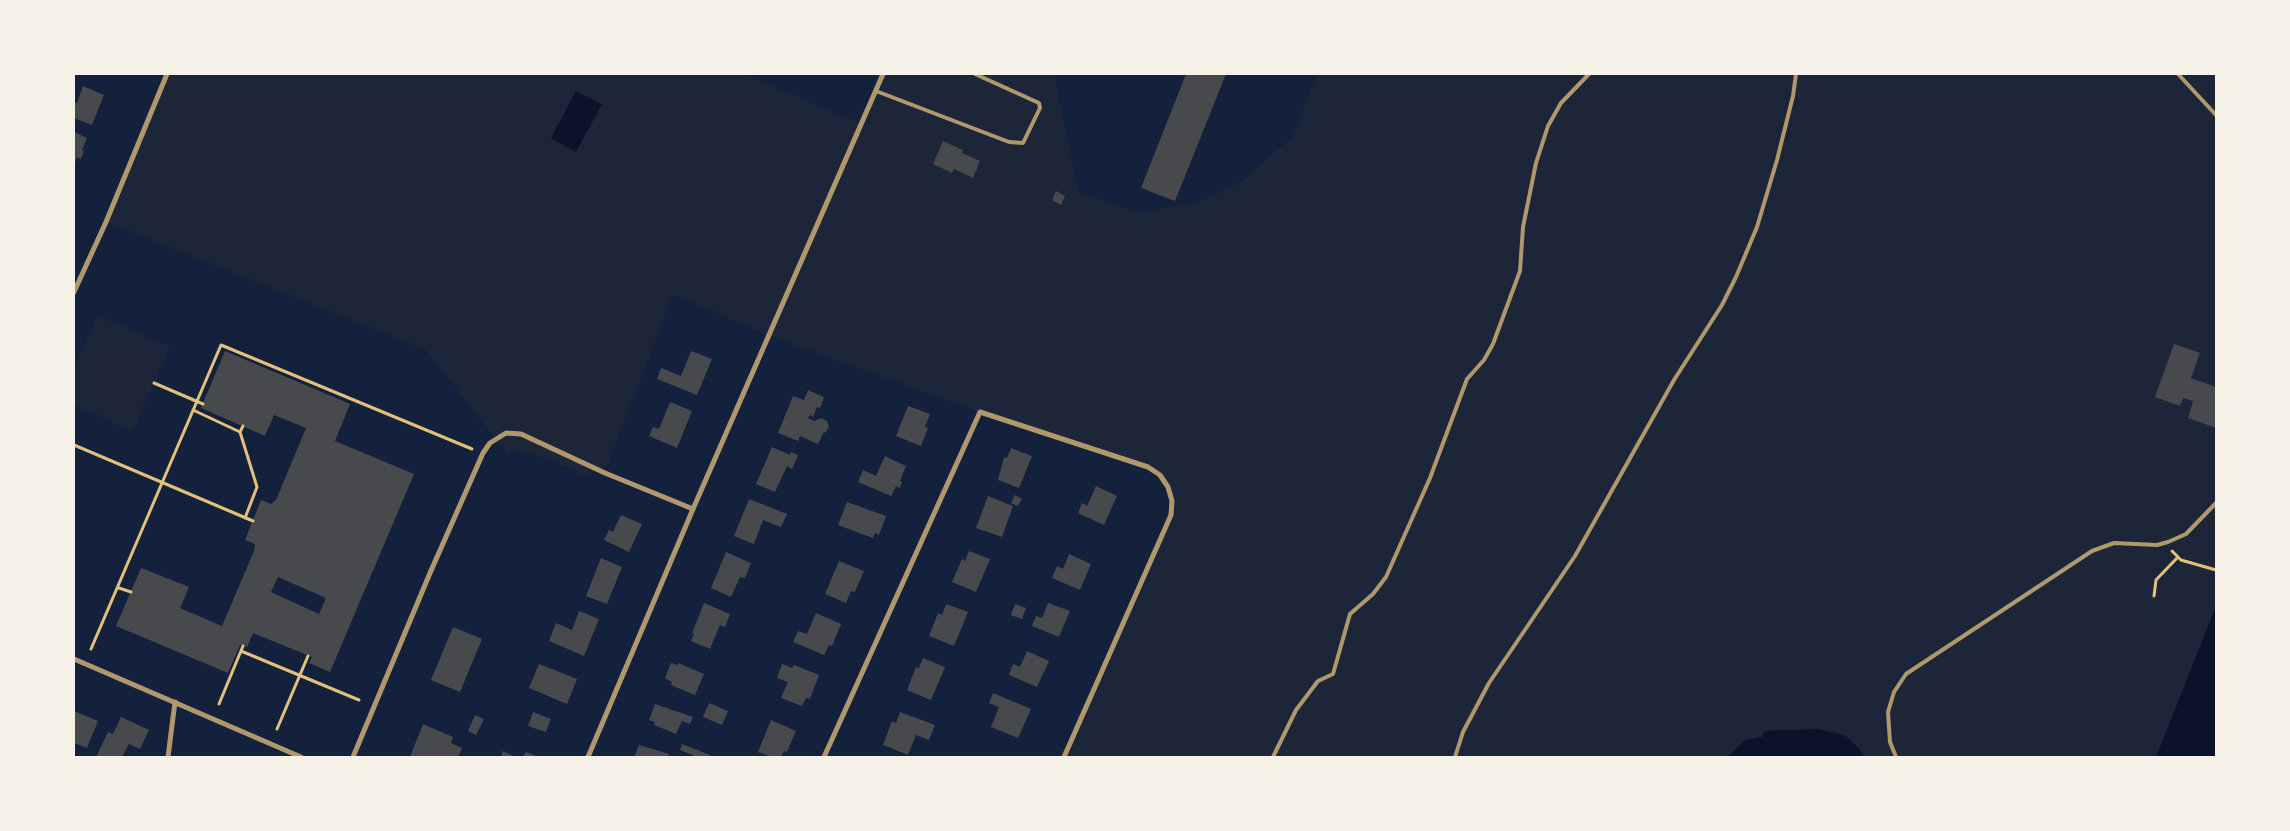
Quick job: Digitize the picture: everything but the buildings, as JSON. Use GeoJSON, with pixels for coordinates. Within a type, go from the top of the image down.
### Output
{"type":"FeatureCollection","features":[{"type":"Feature","properties":{"kind":"street"},"geometry":{"type":"LineString","coordinates":[[74,292],[106,222],[167,74]]}},
{"type":"Feature","properties":{"kind":"street"},"geometry":{"type":"LineString","coordinates":[[588,757],[692,509],[883,74]]}},
{"type":"Feature","properties":{"kind":"street"},"geometry":{"type":"LineString","coordinates":[[824,757],[980,412],[1148,467],[1160,476],[1168,487],[1172,501],[1171,515],[1064,757]]}},
{"type":"Feature","properties":{"kind":"street"},"geometry":{"type":"LineString","coordinates":[[354,757],[483,453],[490,443],[506,433],[521,434],[604,473],[692,509]]}},
{"type":"Feature","properties":{"kind":"street"},"geometry":{"type":"LineString","coordinates":[[74,659],[301,757]]}},
{"type":"Feature","properties":{"kind":"street"},"geometry":{"type":"LineString","coordinates":[[168,757],[175,702]]}},
{"type":"Feature","properties":{"kind":"lane"},"geometry":{"type":"LineString","coordinates":[[876,91],[1008,142],[1024,144],[1040,108],[1039,103],[975,74]]}},
{"type":"Feature","properties":{"kind":"lane"},"geometry":{"type":"LineString","coordinates":[[1273,757],[1296,710],[1318,681],[1333,674],[1350,614],[1373,594],[1386,577],[1430,478],[1466,379],[1484,360],[1493,344],[1520,271],[1522,227],[1536,163],[1548,126],[1561,103],[1590,74]]}},
{"type":"Feature","properties":{"kind":"lane"},"geometry":{"type":"LineString","coordinates":[[1455,757],[1463,732],[1489,684],[1575,556],[1674,380],[1722,305],[1736,277],[1757,227],[1777,160],[1793,96],[1796,74]]}},
{"type":"Feature","properties":{"kind":"lane"},"geometry":{"type":"LineString","coordinates":[[2178,74],[2216,115]]}},
{"type":"Feature","properties":{"kind":"lane"},"geometry":{"type":"LineString","coordinates":[[1896,757],[1890,742],[1888,712],[1894,692],[1906,674],[2092,551],[2114,543],[2158,545],[2168,542],[2186,534],[2216,503]]}},
{"type":"Feature","properties":{"kind":"path"},"geometry":{"type":"LineString","coordinates":[[91,649],[119,588],[221,345],[483,453]]}},
{"type":"Feature","properties":{"kind":"path"},"geometry":{"type":"LineString","coordinates":[[154,383],[203,404]]}},
{"type":"Feature","properties":{"kind":"path"},"geometry":{"type":"LineString","coordinates":[[194,410],[240,432]]}},
{"type":"Feature","properties":{"kind":"path"},"geometry":{"type":"LineString","coordinates":[[243,426],[240,432],[258,487],[245,518]]}},
{"type":"Feature","properties":{"kind":"path"},"geometry":{"type":"LineString","coordinates":[[74,445],[253,521]]}},
{"type":"Feature","properties":{"kind":"path"},"geometry":{"type":"LineString","coordinates":[[2168,542],[2177,558],[2215,570]]}},
{"type":"Feature","properties":{"kind":"path"},"geometry":{"type":"LineString","coordinates":[[2154,596],[2156,580],[2177,558]]}},
{"type":"Feature","properties":{"kind":"path"},"geometry":{"type":"LineString","coordinates":[[119,588],[131,592]]}},
{"type":"Feature","properties":{"kind":"path"},"geometry":{"type":"LineString","coordinates":[[219,704],[243,646]]}},
{"type":"Feature","properties":{"kind":"path"},"geometry":{"type":"LineString","coordinates":[[241,651],[359,700]]}},
{"type":"Feature","properties":{"kind":"path"},"geometry":{"type":"LineString","coordinates":[[276,729],[308,656]]}},
{"type":"Feature","properties":{"kind":"shaded area"},"geometry":{"type":"Polygon","coordinates":[[[167,74],[744,74],[861,124],[883,74],[1054,74],[1078,191],[1133,212],[1194,204],[1244,180],[1292,137],[1317,74],[2216,74],[2216,757],[1064,757],[1171,515],[1172,501],[1168,487],[1160,475],[1148,467],[980,412],[770,336],[673,294],[607,465],[587,476],[533,453],[517,451],[508,454],[426,350],[106,222],[167,74]]]}},
{"type":"Feature","properties":{"kind":"shaded area"},"geometry":{"type":"Polygon","coordinates":[[[576,91],[602,104],[576,152],[551,138],[576,91]]]}},
{"type":"Feature","properties":{"kind":"shaded area"},"geometry":{"type":"Polygon","coordinates":[[[98,315],[170,347],[132,431],[74,405],[74,368],[98,315]]]}},
{"type":"Feature","properties":{"kind":"shaded area"},"geometry":{"type":"Polygon","coordinates":[[[2216,606],[2216,757],[2156,757],[2172,717],[2216,606]]]}},
{"type":"Feature","properties":{"kind":"shaded area"},"geometry":{"type":"Polygon","coordinates":[[[1818,729],[1844,735],[1859,748],[1864,757],[1727,757],[1745,740],[1762,737],[1764,731],[1818,729]]]}}]}
